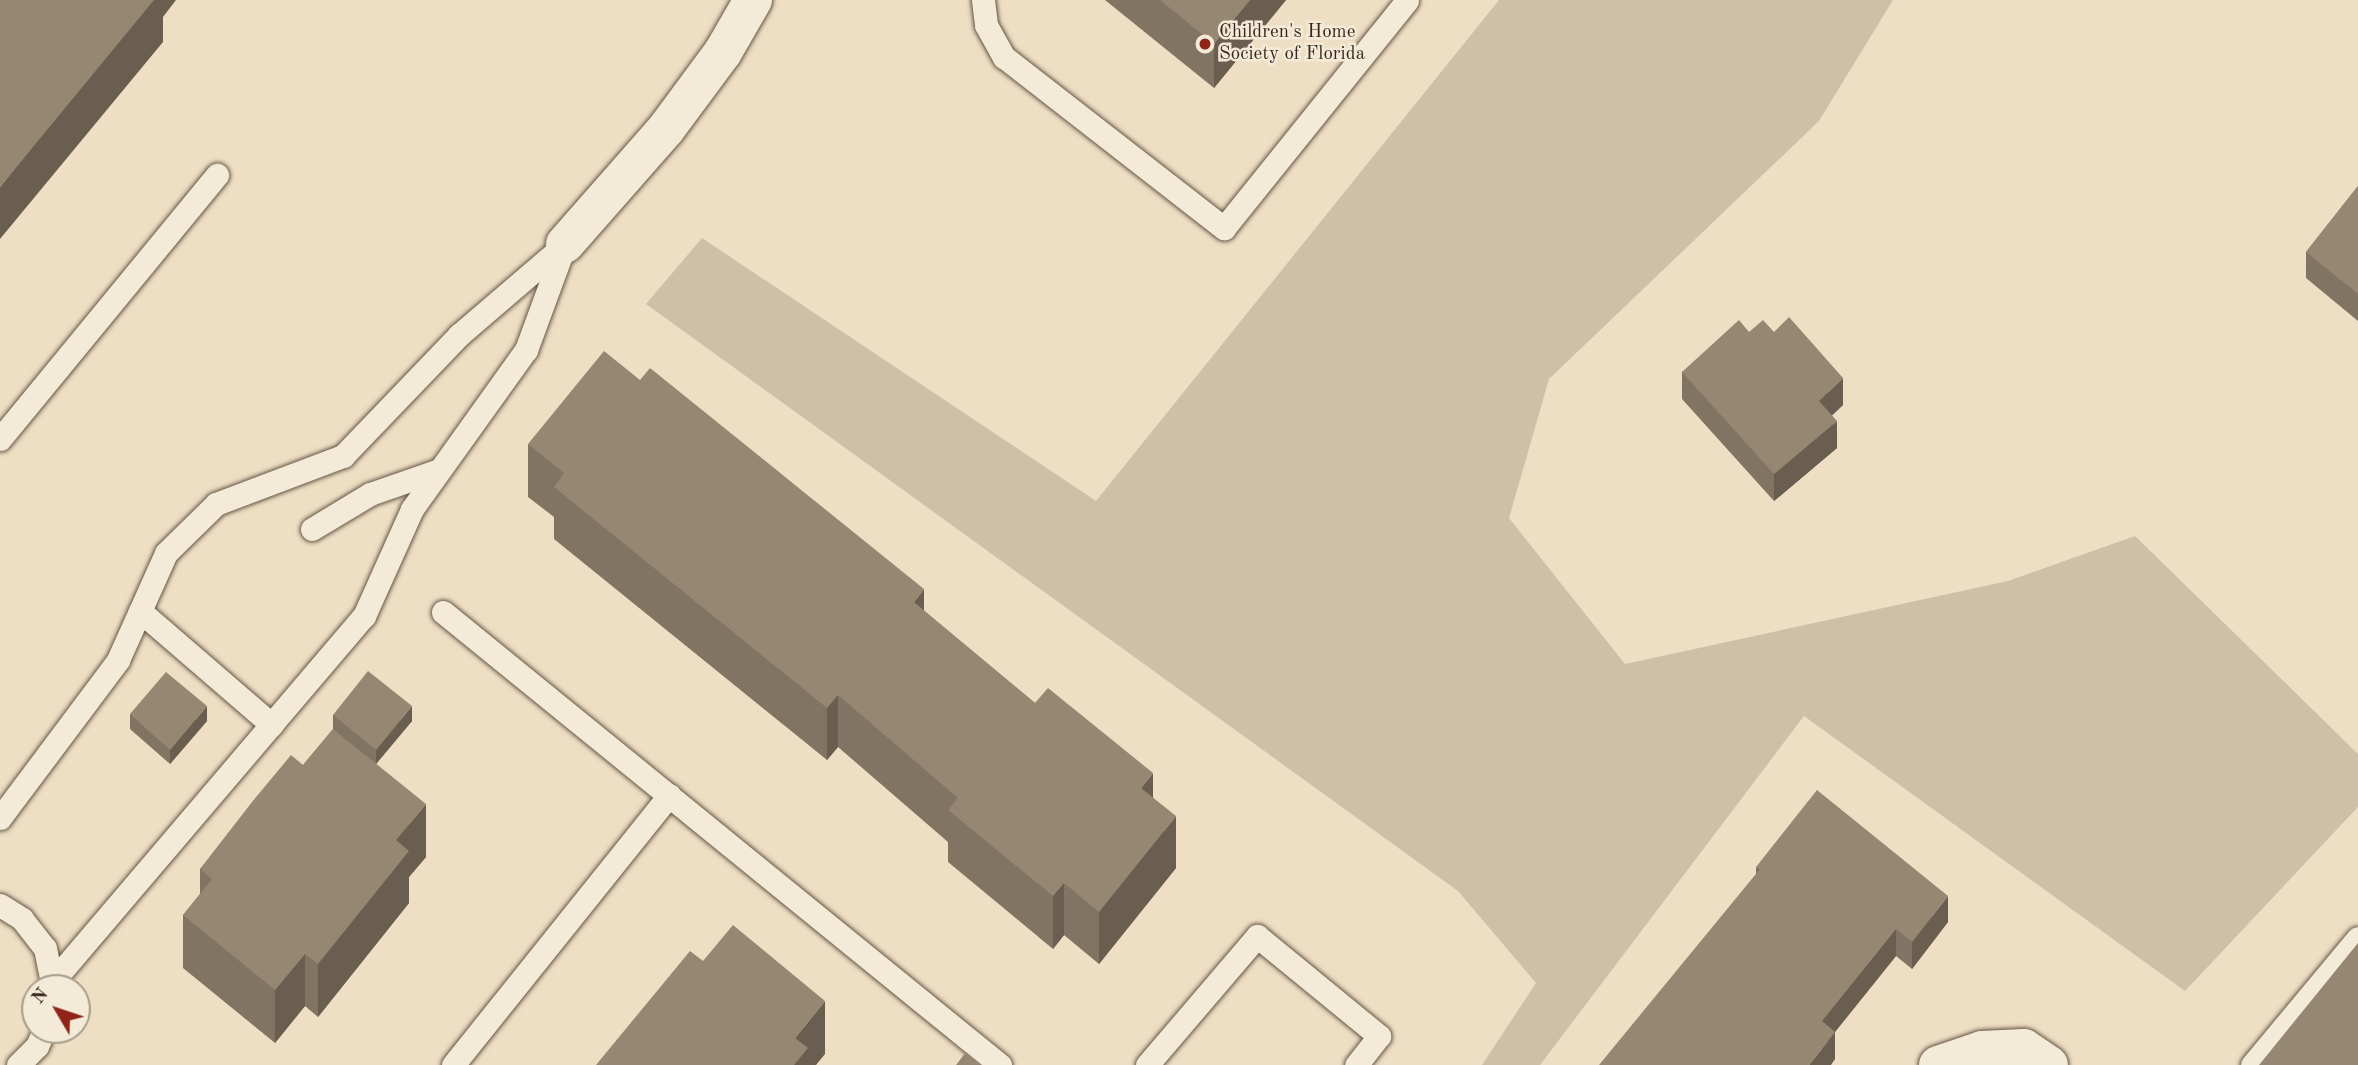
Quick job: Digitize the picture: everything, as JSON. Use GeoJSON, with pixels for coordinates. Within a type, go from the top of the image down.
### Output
{"type":"FeatureCollection","features":[{"type":"Feature","properties":{"kind":"street"},"geometry":{"type":"LineString","coordinates":[[565,244],[666,129],[723,52],[753,0]]}},
{"type":"Feature","properties":{"kind":"street"},"geometry":{"type":"LineString","coordinates":[[1938,1065],[1982,1050],[2024,1048],[2049,1065]]}},
{"type":"Feature","properties":{"kind":"lane"},"geometry":{"type":"LineString","coordinates":[[984,0],[986,25],[1004,57],[1224,228],[1407,0]]}},
{"type":"Feature","properties":{"kind":"lane"},"geometry":{"type":"LineString","coordinates":[[0,439],[216,175]]}},
{"type":"Feature","properties":{"kind":"lane"},"geometry":{"type":"LineString","coordinates":[[62,974],[365,616],[412,509],[526,350],[565,244]]}},
{"type":"Feature","properties":{"kind":"lane"},"geometry":{"type":"LineString","coordinates":[[0,818],[118,660],[166,553],[216,504],[343,456],[459,335],[565,244]]}},
{"type":"Feature","properties":{"kind":"lane"},"geometry":{"type":"LineString","coordinates":[[312,529],[370,494],[439,470]]}},
{"type":"Feature","properties":{"kind":"lane"},"geometry":{"type":"LineString","coordinates":[[140,611],[272,724]]}},
{"type":"Feature","properties":{"kind":"lane"},"geometry":{"type":"LineString","coordinates":[[443,612],[1000,1065]]}},
{"type":"Feature","properties":{"kind":"lane"},"geometry":{"type":"LineString","coordinates":[[453,1065],[669,796]]}},
{"type":"Feature","properties":{"kind":"lane"},"geometry":{"type":"LineString","coordinates":[[0,905],[22,919],[45,948],[51,974]]}},
{"type":"Feature","properties":{"kind":"lane"},"geometry":{"type":"LineString","coordinates":[[1147,1065],[1257,936],[1379,1037],[1356,1065]]}},
{"type":"Feature","properties":{"kind":"lane"},"geometry":{"type":"LineString","coordinates":[[2252,1065],[2358,938]]}},
{"type":"Feature","properties":{"kind":"lane"},"geometry":{"type":"LineString","coordinates":[[31,1061],[38,1044]]}},
{"type":"Feature","properties":{"kind":"shaded area"},"geometry":{"type":"Polygon","coordinates":[[[1499,0],[1893,0],[1819,121],[1549,379],[1509,518],[1625,664],[2008,581],[2135,536],[2358,754],[2358,807],[2185,991],[1804,716],[1540,1065],[1482,1065],[1536,983],[1458,891],[646,304],[702,238],[1096,501],[1499,0]]]}},
{"type":"Feature","properties":{"kind":"building"},"geometry":{"type":"Polygon","coordinates":[[[0,0],[154,0],[0,187],[0,0]]]}},
{"type":"Feature","properties":{"kind":"building"},"geometry":{"type":"Polygon","coordinates":[[[1160,0],[1250,0],[1214,44],[1160,0]]]}},
{"type":"Feature","properties":{"kind":"building"},"geometry":{"type":"Polygon","coordinates":[[[2358,186],[2358,294],[2306,252],[2358,186]]]}},
{"type":"Feature","properties":{"kind":"building"},"geometry":{"type":"Polygon","coordinates":[[[1789,317],[1843,378],[1819,401],[1837,421],[1774,474],[1682,372],[1739,320],[1749,332],[1763,320],[1774,332],[1789,317]]]}},
{"type":"Feature","properties":{"kind":"building"},"geometry":{"type":"Polygon","coordinates":[[[604,351],[640,380],[650,368],[924,589],[914,602],[1035,703],[1048,688],[1153,773],[1141,788],[1176,816],[1099,912],[1064,883],[1053,896],[948,810],[958,798],[838,695],[827,708],[554,487],[564,473],[528,444],[604,351]]]}},
{"type":"Feature","properties":{"kind":"building"},"geometry":{"type":"Polygon","coordinates":[[[368,671],[412,706],[376,750],[333,715],[368,671]]]}},
{"type":"Feature","properties":{"kind":"building"},"geometry":{"type":"Polygon","coordinates":[[[166,672],[207,706],[170,750],[130,714],[166,672]]]}},
{"type":"Feature","properties":{"kind":"building"},"geometry":{"type":"Polygon","coordinates":[[[333,729],[426,804],[396,840],[409,851],[318,964],[305,954],[275,990],[183,915],[212,879],[200,869],[252,802],[291,755],[303,765],[333,729]]]}},
{"type":"Feature","properties":{"kind":"building"},"geometry":{"type":"Polygon","coordinates":[[[1817,790],[1948,896],[1912,942],[1896,929],[1822,1021],[1835,1032],[1809,1065],[1599,1065],[1760,869],[1756,867],[1817,790]]]}},
{"type":"Feature","properties":{"kind":"building"},"geometry":{"type":"Polygon","coordinates":[[[733,925],[825,1001],[795,1038],[808,1048],[794,1065],[596,1065],[690,951],[703,961],[733,925]]]}},
{"type":"Feature","properties":{"kind":"building"},"geometry":{"type":"Polygon","coordinates":[[[2358,943],[2358,1065],[2259,1065],[2358,943]]]}},
{"type":"Feature","properties":{"kind":"building"},"geometry":{"type":"Polygon","coordinates":[[[966,1052],[982,1065],[956,1065],[966,1052]]]}},
{"type":"Feature","properties":{"kind":"place","name":"Children's Home Society of Florida"},"geometry":{"type":"Point","coordinates":[1205,44]}}]}
